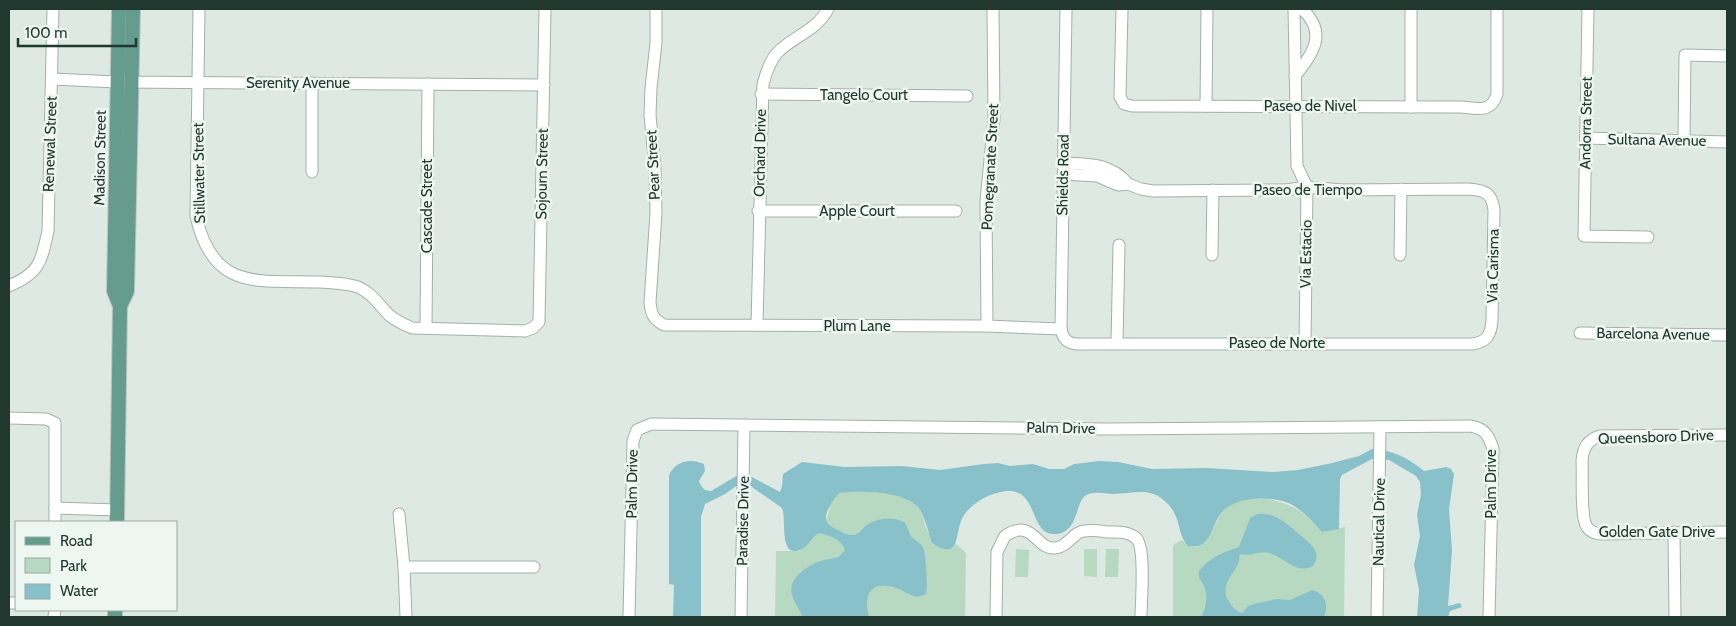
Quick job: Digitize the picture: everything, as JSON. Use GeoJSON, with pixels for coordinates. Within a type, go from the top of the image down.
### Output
{"type":"FeatureCollection","features":[{"type":"Feature","properties":{"kind":"main road","name":"Madison Street"},"geometry":{"type":"LineString","coordinates":[[117,516],[120,306],[127,291],[125,82],[119,9]]}},
{"type":"Feature","properties":{"kind":"main road","name":"Madison Street"},"geometry":{"type":"LineString","coordinates":[[125,82],[133,9]]}},
{"type":"Feature","properties":{"kind":"street","name":"Renewal Street"},"geometry":{"type":"LineString","coordinates":[[9,286],[30,274],[40,264],[48,231],[53,9]]}},
{"type":"Feature","properties":{"kind":"street","name":"Stillwater Street"},"geometry":{"type":"LineString","coordinates":[[200,9],[196,216],[199,232],[206,248],[215,260],[237,276],[254,281],[342,283],[359,288],[370,294],[398,322],[412,328],[426,328]]}},
{"type":"Feature","properties":{"kind":"street","name":"Sojourn Street"},"geometry":{"type":"LineString","coordinates":[[426,328],[525,331],[533,328],[539,322],[545,9]]}},
{"type":"Feature","properties":{"kind":"street","name":"Pear Street"},"geometry":{"type":"LineString","coordinates":[[655,320],[651,313],[650,302],[656,213],[655,168],[650,115],[656,43],[656,9]]}},
{"type":"Feature","properties":{"kind":"street","name":"Orchard Drive"},"geometry":{"type":"LineString","coordinates":[[757,326],[761,94],[766,75],[777,53],[815,25],[828,9]]}},
{"type":"Feature","properties":{"kind":"street","name":"Pomegranate Street"},"geometry":{"type":"LineString","coordinates":[[987,326],[986,232],[988,171],[994,119],[993,9]]}},
{"type":"Feature","properties":{"kind":"street","name":"Shields Road"},"geometry":{"type":"LineString","coordinates":[[1066,9],[1061,329],[1062,336],[1066,341]]}},
{"type":"Feature","properties":{"kind":"street","name":"Paseo de Nivel"},"geometry":{"type":"LineString","coordinates":[[1122,9],[1120,97],[1124,104],[1132,106],[1460,107],[1480,109],[1488,108],[1494,103],[1497,94],[1497,9]]}},
{"type":"Feature","properties":{"kind":"street"},"geometry":{"type":"LineString","coordinates":[[1206,106],[1207,9]]}},
{"type":"Feature","properties":{"kind":"street","name":"Via Estacio"},"geometry":{"type":"LineString","coordinates":[[1294,9],[1297,166],[1307,187],[1305,344]]}},
{"type":"Feature","properties":{"kind":"street"},"geometry":{"type":"LineString","coordinates":[[1295,76],[1312,55],[1315,42],[1312,20],[1302,9]]}},
{"type":"Feature","properties":{"kind":"street"},"geometry":{"type":"LineString","coordinates":[[1411,107],[1412,9]]}},
{"type":"Feature","properties":{"kind":"street","name":"Andorra Street"},"geometry":{"type":"LineString","coordinates":[[1588,9],[1584,236],[1648,238]]}},
{"type":"Feature","properties":{"kind":"street"},"geometry":{"type":"LineString","coordinates":[[1684,140],[1685,55],[1727,56]]}},
{"type":"Feature","properties":{"kind":"street","name":"Serenity Avenue"},"geometry":{"type":"LineString","coordinates":[[52,79],[125,82],[544,85]]}},
{"type":"Feature","properties":{"kind":"street"},"geometry":{"type":"LineString","coordinates":[[312,83],[312,172]]}},
{"type":"Feature","properties":{"kind":"street","name":"Cascade Street"},"geometry":{"type":"LineString","coordinates":[[426,328],[428,84]]}},
{"type":"Feature","properties":{"kind":"street","name":"Tangelo Court"},"geometry":{"type":"LineString","coordinates":[[761,94],[967,96]]}},
{"type":"Feature","properties":{"kind":"street","name":"Sultana Avenue"},"geometry":{"type":"LineString","coordinates":[[1586,138],[1727,142]]}},
{"type":"Feature","properties":{"kind":"street","name":"Paseo de Tiempo"},"geometry":{"type":"LineString","coordinates":[[1063,169],[1097,176],[1118,185],[1128,184],[1153,191],[1286,190],[1307,187],[1342,190],[1477,190],[1488,194]]}},
{"type":"Feature","properties":{"kind":"street"},"geometry":{"type":"LineString","coordinates":[[1400,255],[1401,189]]}},
{"type":"Feature","properties":{"kind":"street"},"geometry":{"type":"LineString","coordinates":[[1212,255],[1213,190]]}},
{"type":"Feature","properties":{"kind":"street","name":"Via Carisma"},"geometry":{"type":"LineString","coordinates":[[1488,194],[1493,203],[1494,210],[1492,329],[1488,339]]}},
{"type":"Feature","properties":{"kind":"street","name":"Apple Court"},"geometry":{"type":"LineString","coordinates":[[758,211],[956,211]]}},
{"type":"Feature","properties":{"kind":"street"},"geometry":{"type":"LineString","coordinates":[[1117,343],[1119,245]]}},
{"type":"Feature","properties":{"kind":"street","name":"Plum Lane"},"geometry":{"type":"LineString","coordinates":[[655,320],[664,325],[987,326],[1061,329]]}},
{"type":"Feature","properties":{"kind":"street","name":"Barcelona Avenue"},"geometry":{"type":"LineString","coordinates":[[1580,333],[1727,335]]}},
{"type":"Feature","properties":{"kind":"street","name":"Paseo de Norte"},"geometry":{"type":"LineString","coordinates":[[1066,341],[1077,344],[1472,344],[1488,339]]}},
{"type":"Feature","properties":{"kind":"street"},"geometry":{"type":"LineString","coordinates":[[9,418],[46,419],[55,422],[55,521]]}},
{"type":"Feature","properties":{"kind":"street","name":"Palm Drive"},"geometry":{"type":"LineString","coordinates":[[629,617],[632,449],[637,430],[651,424],[1108,429],[1478,427],[1487,434],[1493,449],[1489,617]]}},
{"type":"Feature","properties":{"kind":"street","name":"Paradise Drive"},"geometry":{"type":"LineString","coordinates":[[742,617],[744,424]]}},
{"type":"Feature","properties":{"kind":"street","name":"Nautical Drive"},"geometry":{"type":"LineString","coordinates":[[1377,617],[1380,427]]}},
{"type":"Feature","properties":{"kind":"street","name":"Queensboro Drive"},"geometry":{"type":"LineString","coordinates":[[1588,529],[1583,518],[1583,452],[1587,443],[1592,439],[1600,436],[1727,435]]}},
{"type":"Feature","properties":{"kind":"street"},"geometry":{"type":"LineString","coordinates":[[55,508],[117,516]]}},
{"type":"Feature","properties":{"kind":"street"},"geometry":{"type":"LineString","coordinates":[[399,514],[406,617]]}},
{"type":"Feature","properties":{"kind":"street","name":"Golden Gate Drive"},"geometry":{"type":"LineString","coordinates":[[1588,529],[1600,534],[1727,532]]}},
{"type":"Feature","properties":{"kind":"street"},"geometry":{"type":"LineString","coordinates":[[996,617],[998,552],[1005,536],[1017,530],[1032,534],[1050,548],[1061,547],[1083,531],[1125,532],[1135,537],[1138,540],[1142,553],[1141,617]]}},
{"type":"Feature","properties":{"kind":"street"},"geometry":{"type":"LineString","coordinates":[[1674,532],[1675,617]]}},
{"type":"Feature","properties":{"kind":"street"},"geometry":{"type":"LineString","coordinates":[[404,567],[534,567]]}},
{"type":"Feature","properties":{"kind":"green space"},"geometry":{"type":"Polygon","coordinates":[[[849,491],[877,492],[907,499],[920,510],[927,530],[933,537],[951,548],[956,544],[966,553],[965,617],[775,617],[776,551],[800,551],[824,523],[837,495],[849,491]]]}},
{"type":"Feature","properties":{"kind":"green space"},"geometry":{"type":"Polygon","coordinates":[[[1243,499],[1269,499],[1298,510],[1322,532],[1345,527],[1344,617],[1173,617],[1173,545],[1182,540],[1188,546],[1199,546],[1208,538],[1218,518],[1228,506],[1243,499]]]}},
{"type":"Feature","properties":{"kind":"green space"},"geometry":{"type":"Polygon","coordinates":[[[1016,549],[1029,550],[1028,577],[1015,577],[1016,549]]]}},
{"type":"Feature","properties":{"kind":"green space"},"geometry":{"type":"Polygon","coordinates":[[[1084,549],[1097,549],[1097,577],[1084,576],[1084,549]]]}},
{"type":"Feature","properties":{"kind":"green space"},"geometry":{"type":"Polygon","coordinates":[[[1106,549],[1119,549],[1118,577],[1105,577],[1106,549]]]}},
{"type":"Feature","properties":{"kind":"water"},"geometry":{"type":"Polygon","coordinates":[[[1372,449],[1387,451],[1400,456],[1424,471],[1446,467],[1451,469],[1454,474],[1449,509],[1452,550],[1448,606],[1460,603],[1462,607],[1450,611],[1448,617],[1417,617],[1419,590],[1414,565],[1420,536],[1417,515],[1421,494],[1420,482],[1416,476],[1389,460],[1372,459],[1342,475],[1340,479],[1339,529],[1322,532],[1294,506],[1277,500],[1256,498],[1228,506],[1217,519],[1208,539],[1201,545],[1195,546],[1188,546],[1185,542],[1175,514],[1167,503],[1154,494],[1142,492],[1094,493],[1087,495],[1081,501],[1074,519],[1067,530],[1052,534],[1044,531],[1038,524],[1025,498],[1017,492],[1005,491],[984,498],[968,510],[961,521],[955,544],[952,548],[948,549],[941,548],[932,543],[922,514],[918,507],[911,502],[881,493],[840,493],[834,499],[827,512],[826,519],[831,526],[846,534],[854,535],[875,521],[890,518],[900,520],[904,522],[911,536],[922,545],[924,550],[927,578],[926,594],[918,597],[893,587],[878,586],[870,592],[868,597],[869,617],[802,617],[794,601],[791,589],[796,578],[806,568],[824,560],[839,557],[845,550],[835,538],[820,533],[814,536],[803,549],[793,551],[786,543],[782,508],[749,485],[739,484],[725,494],[705,504],[701,517],[701,617],[673,617],[674,585],[669,584],[669,475],[675,467],[684,462],[694,461],[704,464],[705,471],[699,481],[706,490],[711,491],[738,475],[748,475],[780,492],[783,474],[802,462],[845,467],[901,466],[940,470],[998,463],[1010,466],[1033,464],[1049,469],[1064,469],[1074,464],[1099,461],[1118,462],[1152,469],[1207,468],[1273,472],[1298,470],[1332,463],[1359,456],[1372,449]]]}},
{"type":"Feature","properties":{"kind":"water"},"geometry":{"type":"Polygon","coordinates":[[[1257,514],[1275,517],[1289,526],[1314,548],[1316,561],[1313,566],[1301,568],[1295,567],[1269,553],[1241,554],[1237,567],[1227,583],[1226,596],[1231,605],[1242,613],[1248,606],[1254,604],[1277,599],[1290,600],[1312,590],[1320,594],[1325,600],[1324,617],[1201,617],[1206,604],[1206,596],[1199,577],[1199,571],[1207,562],[1217,556],[1239,547],[1250,518],[1257,514]]]}}]}
